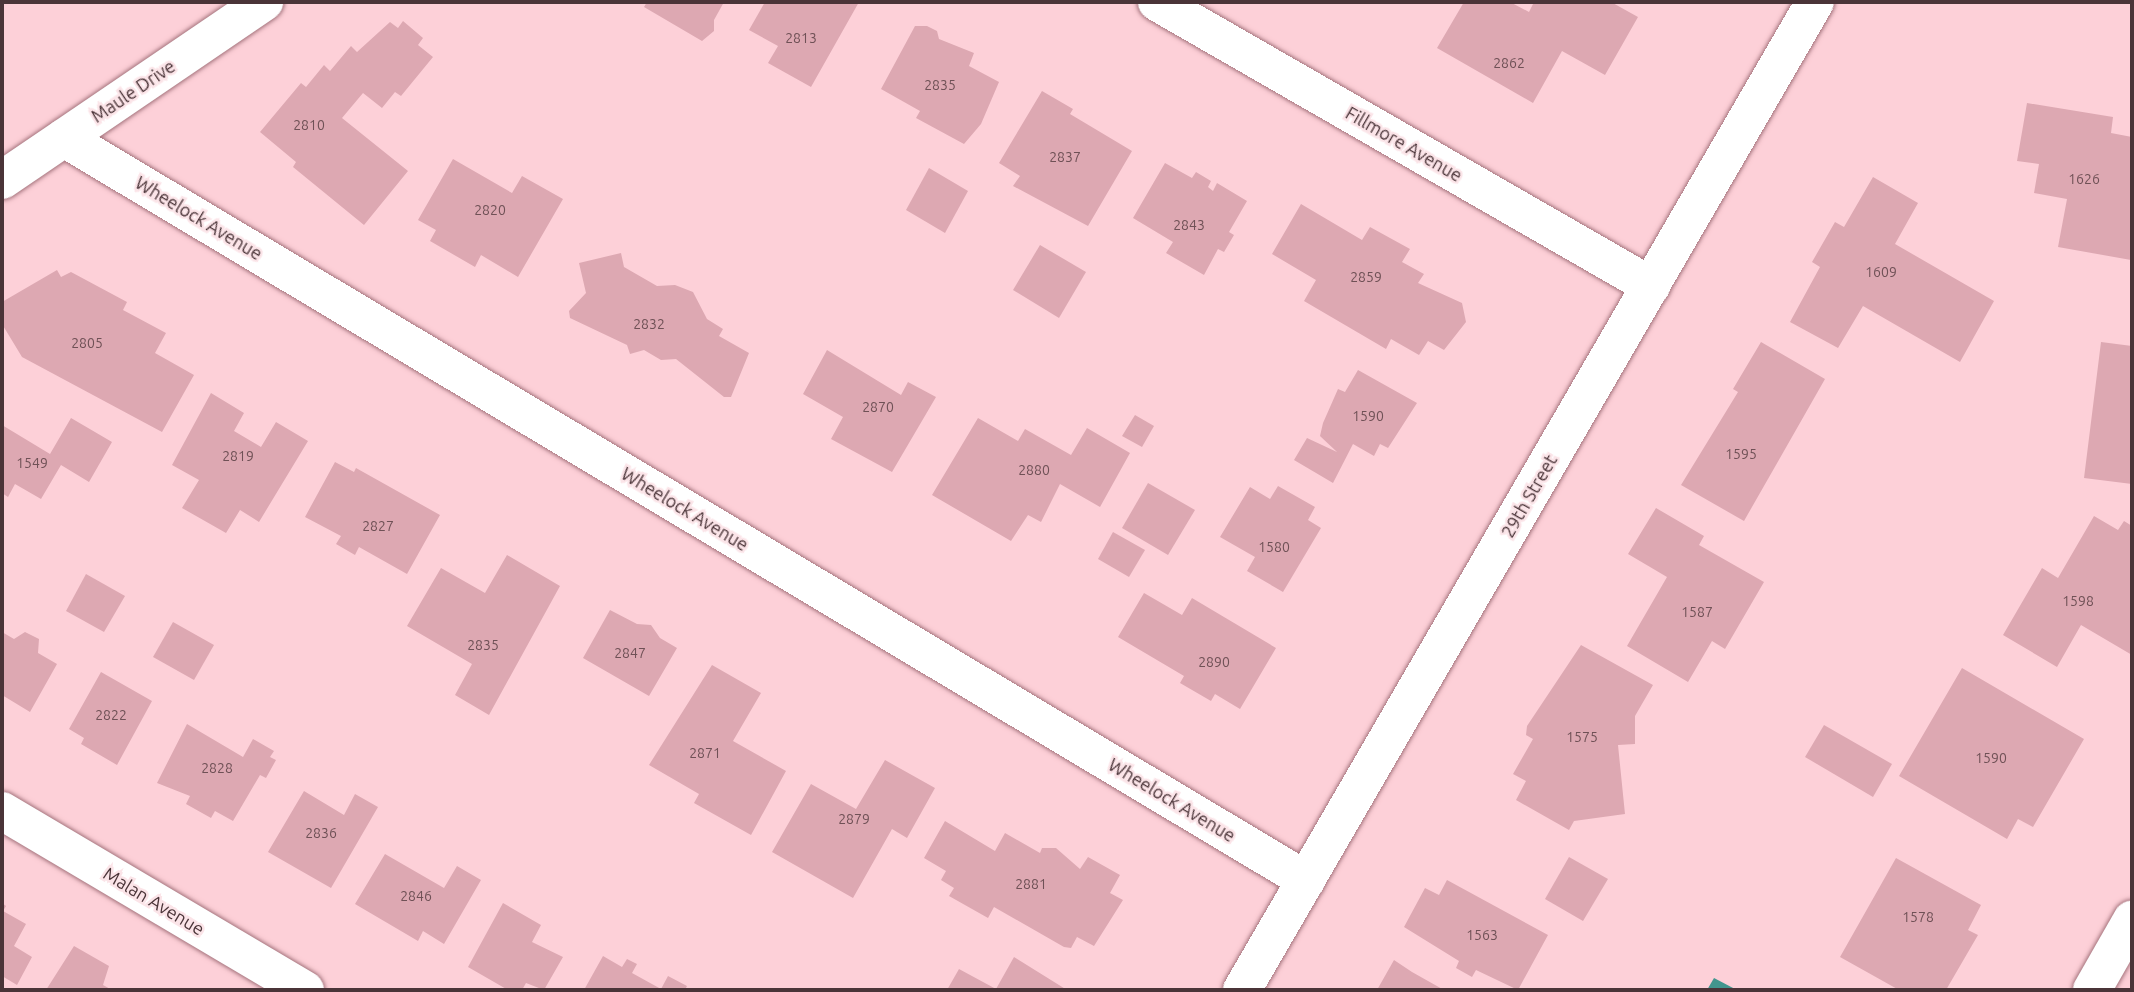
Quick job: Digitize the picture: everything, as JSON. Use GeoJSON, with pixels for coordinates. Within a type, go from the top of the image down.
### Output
{"type":"FeatureCollection","features":[{"type":"Feature","properties":{"kind":"street","name":"Maule Drive"},"geometry":{"type":"LineString","coordinates":[[2,180],[264,2]]}},
{"type":"Feature","properties":{"kind":"street","name":"Fillmore Avenue"},"geometry":{"type":"LineString","coordinates":[[1157,2],[1651,286]]}},
{"type":"Feature","properties":{"kind":"street","name":"29th Street"},"geometry":{"type":"LineString","coordinates":[[1242,990],[1815,2]]}},
{"type":"Feature","properties":{"kind":"street","name":"Wheelock Avenue"},"geometry":{"type":"LineString","coordinates":[[64,138],[1306,880]]}},
{"type":"Feature","properties":{"kind":"street","name":"Malan Avenue"},"geometry":{"type":"LineString","coordinates":[[2,811],[305,990]]}},
{"type":"Feature","properties":{"kind":"street"},"geometry":{"type":"LineString","coordinates":[[2092,990],[2132,920]]}},
{"type":"Feature","properties":{"kind":"water"},"geometry":{"type":"Polygon","coordinates":[[[1714,978],[1735,989],[1735,990],[1707,990],[1714,978]]]}},
{"type":"Feature","properties":{"kind":"building"},"geometry":{"type":"Polygon","coordinates":[[[647,2],[724,2],[714,20],[714,31],[702,41],[644,7],[647,2]]]}},
{"type":"Feature","properties":{"kind":"building"},"geometry":{"type":"Polygon","coordinates":[[[765,2],[859,2],[811,87],[768,63],[778,46],[749,30],[765,2]]]}},
{"type":"Feature","properties":{"kind":"building"},"geometry":{"type":"Polygon","coordinates":[[[1464,2],[1510,2],[1529,12],[1534,2],[1611,2],[1638,17],[1605,75],[1562,51],[1533,103],[1437,48],[1464,2]]]}},
{"type":"Feature","properties":{"kind":"building"},"geometry":{"type":"Polygon","coordinates":[[[403,21],[423,38],[418,45],[433,57],[401,96],[395,92],[382,108],[363,93],[342,118],[408,171],[364,225],[293,167],[296,162],[260,132],[301,83],[306,87],[324,65],[330,71],[351,46],[357,52],[390,22],[398,28],[403,21]]]}},
{"type":"Feature","properties":{"kind":"building"},"geometry":{"type":"Polygon","coordinates":[[[915,26],[927,26],[937,31],[939,39],[974,53],[969,66],[999,82],[981,124],[964,144],[916,118],[920,111],[881,89],[915,26]]]}},
{"type":"Feature","properties":{"kind":"building"},"geometry":{"type":"Polygon","coordinates":[[[1042,91],[1073,109],[1070,114],[1132,151],[1088,226],[1013,186],[1020,176],[999,163],[1042,91]]]}},
{"type":"Feature","properties":{"kind":"building"},"geometry":{"type":"Polygon","coordinates":[[[2027,103],[2113,117],[2111,133],[2132,137],[2131,260],[2058,247],[2067,199],[2034,193],[2039,164],[2017,161],[2027,103]]]}},
{"type":"Feature","properties":{"kind":"building"},"geometry":{"type":"Polygon","coordinates":[[[453,159],[512,193],[522,176],[563,199],[518,277],[481,255],[475,267],[430,241],[436,230],[418,220],[453,159]]]}},
{"type":"Feature","properties":{"kind":"building"},"geometry":{"type":"Polygon","coordinates":[[[1165,163],[1192,178],[1196,172],[1211,181],[1208,187],[1213,191],[1217,183],[1247,201],[1229,232],[1234,235],[1224,252],[1218,249],[1204,275],[1166,253],[1173,242],[1133,218],[1165,163]]]}},
{"type":"Feature","properties":{"kind":"building"},"geometry":{"type":"Polygon","coordinates":[[[929,168],[968,191],[945,233],[906,210],[929,168]]]}},
{"type":"Feature","properties":{"kind":"building"},"geometry":{"type":"Polygon","coordinates":[[[1873,177],[1918,203],[1895,244],[1994,301],[1960,362],[1863,306],[1838,348],[1790,322],[1820,267],[1812,262],[1835,222],[1844,227],[1873,177]]]}},
{"type":"Feature","properties":{"kind":"building"},"geometry":{"type":"Polygon","coordinates":[[[1301,204],[1362,240],[1370,227],[1410,249],[1402,262],[1424,274],[1418,283],[1462,303],[1466,322],[1444,350],[1428,341],[1419,355],[1391,339],[1386,349],[1304,301],[1316,280],[1272,254],[1301,204]]]}},
{"type":"Feature","properties":{"kind":"building"},"geometry":{"type":"Polygon","coordinates":[[[1040,245],[1086,272],[1059,318],[1013,290],[1040,245]]]}},
{"type":"Feature","properties":{"kind":"building"},"geometry":{"type":"Polygon","coordinates":[[[621,253],[624,267],[657,286],[675,285],[693,292],[707,319],[723,329],[719,336],[749,353],[731,397],[724,397],[676,359],[661,360],[644,350],[630,354],[627,345],[570,318],[569,311],[586,293],[579,263],[621,253]]]}},
{"type":"Feature","properties":{"kind":"building"},"geometry":{"type":"Polygon","coordinates":[[[57,270],[61,277],[71,272],[127,302],[123,310],[166,333],[155,353],[194,375],[162,432],[22,357],[2,324],[2,302],[57,270]]]}},
{"type":"Feature","properties":{"kind":"building"},"geometry":{"type":"Polygon","coordinates":[[[1761,342],[1825,379],[1744,521],[1681,485],[1738,392],[1733,389],[1761,342]]]}},
{"type":"Feature","properties":{"kind":"building"},"geometry":{"type":"Polygon","coordinates":[[[2101,342],[2132,346],[2132,484],[2084,478],[2101,342]]]}},
{"type":"Feature","properties":{"kind":"building"},"geometry":{"type":"Polygon","coordinates":[[[827,350],[901,395],[908,382],[936,397],[892,472],[831,439],[843,417],[803,394],[827,350]]]}},
{"type":"Feature","properties":{"kind":"building"},"geometry":{"type":"Polygon","coordinates":[[[1358,370],[1417,403],[1388,448],[1380,444],[1374,456],[1353,444],[1333,483],[1294,460],[1307,438],[1337,452],[1320,436],[1323,423],[1338,389],[1345,392],[1358,370]]]}},
{"type":"Feature","properties":{"kind":"building"},"geometry":{"type":"Polygon","coordinates":[[[211,393],[244,413],[234,431],[261,447],[276,422],[308,441],[259,522],[240,510],[226,533],[182,508],[199,480],[172,465],[211,393]]]}},
{"type":"Feature","properties":{"kind":"building"},"geometry":{"type":"Polygon","coordinates":[[[1135,415],[1154,426],[1142,447],[1122,436],[1135,415]]]}},
{"type":"Feature","properties":{"kind":"building"},"geometry":{"type":"Polygon","coordinates":[[[71,418],[112,442],[89,482],[61,465],[41,499],[15,484],[8,497],[2,493],[2,425],[50,454],[71,418]]]}},
{"type":"Feature","properties":{"kind":"building"},"geometry":{"type":"Polygon","coordinates":[[[978,418],[1018,441],[1025,429],[1071,455],[1087,428],[1130,453],[1100,507],[1060,484],[1041,522],[1028,515],[1011,541],[932,495],[978,418]]]}},
{"type":"Feature","properties":{"kind":"building"},"geometry":{"type":"Polygon","coordinates":[[[335,462],[354,472],[356,468],[440,515],[407,574],[359,547],[355,555],[336,544],[341,536],[305,517],[335,462]]]}},
{"type":"Feature","properties":{"kind":"building"},"geometry":{"type":"Polygon","coordinates":[[[1148,483],[1195,510],[1168,555],[1122,528],[1148,483]]]}},
{"type":"Feature","properties":{"kind":"building"},"geometry":{"type":"Polygon","coordinates":[[[1278,486],[1315,507],[1308,520],[1321,528],[1283,592],[1247,571],[1255,557],[1220,537],[1250,487],[1270,499],[1278,486]]]}},
{"type":"Feature","properties":{"kind":"building"},"geometry":{"type":"Polygon","coordinates":[[[1656,508],[1704,536],[1699,545],[1764,582],[1725,649],[1712,641],[1688,682],[1627,646],[1667,577],[1628,554],[1656,508]]]}},
{"type":"Feature","properties":{"kind":"building"},"geometry":{"type":"Polygon","coordinates":[[[2094,516],[2118,530],[2124,521],[2132,526],[2132,655],[2081,625],[2057,667],[2003,635],[2042,568],[2058,578],[2094,516]]]}},
{"type":"Feature","properties":{"kind":"building"},"geometry":{"type":"Polygon","coordinates":[[[1113,532],[1145,550],[1129,577],[1098,559],[1113,532]]]}},
{"type":"Feature","properties":{"kind":"building"},"geometry":{"type":"Polygon","coordinates":[[[507,555],[560,586],[489,715],[455,695],[472,664],[407,626],[441,568],[485,593],[507,555]]]}},
{"type":"Feature","properties":{"kind":"building"},"geometry":{"type":"Polygon","coordinates":[[[86,574],[125,596],[104,632],[66,611],[86,574]]]}},
{"type":"Feature","properties":{"kind":"building"},"geometry":{"type":"Polygon","coordinates":[[[1144,593],[1182,615],[1192,598],[1276,648],[1240,709],[1215,694],[1211,701],[1180,683],[1184,676],[1118,637],[1144,593]]]}},
{"type":"Feature","properties":{"kind":"building"},"geometry":{"type":"Polygon","coordinates":[[[610,610],[637,624],[651,625],[660,638],[677,648],[649,696],[583,658],[610,610]]]}},
{"type":"Feature","properties":{"kind":"building"},"geometry":{"type":"Polygon","coordinates":[[[173,622],[214,645],[194,680],[153,657],[173,622]]]}},
{"type":"Feature","properties":{"kind":"building"},"geometry":{"type":"Polygon","coordinates":[[[2,632],[14,639],[25,632],[39,639],[38,653],[57,664],[30,712],[2,695],[2,632]]]}},
{"type":"Feature","properties":{"kind":"building"},"geometry":{"type":"Polygon","coordinates":[[[1581,645],[1653,685],[1635,716],[1635,744],[1618,745],[1625,814],[1574,821],[1569,830],[1516,800],[1526,781],[1513,774],[1533,739],[1526,735],[1527,726],[1581,645]]]}},
{"type":"Feature","properties":{"kind":"building"},"geometry":{"type":"Polygon","coordinates":[[[712,665],[761,693],[733,741],[786,771],[751,835],[694,803],[699,794],[649,765],[712,665]]]}},
{"type":"Feature","properties":{"kind":"building"},"geometry":{"type":"Polygon","coordinates":[[[1962,668],[2084,739],[2033,827],[2018,819],[2007,839],[1899,776],[1962,668]]]}},
{"type":"Feature","properties":{"kind":"building"},"geometry":{"type":"Polygon","coordinates":[[[101,672],[152,701],[117,765],[81,744],[84,738],[69,729],[101,672]]]}},
{"type":"Feature","properties":{"kind":"building"},"geometry":{"type":"Polygon","coordinates":[[[187,724],[243,757],[253,739],[274,751],[270,757],[276,760],[266,778],[260,775],[233,821],[215,811],[211,818],[186,804],[190,796],[157,783],[187,724]]]}},
{"type":"Feature","properties":{"kind":"building"},"geometry":{"type":"Polygon","coordinates":[[[1824,725],[1892,764],[1873,797],[1805,757],[1824,725]]]}},
{"type":"Feature","properties":{"kind":"building"},"geometry":{"type":"Polygon","coordinates":[[[885,760],[935,788],[907,838],[892,829],[853,898],[772,852],[811,784],[856,809],[885,760]]]}},
{"type":"Feature","properties":{"kind":"building"},"geometry":{"type":"Polygon","coordinates":[[[304,791],[344,815],[355,794],[378,807],[331,888],[268,852],[304,791]]]}},
{"type":"Feature","properties":{"kind":"building"},"geometry":{"type":"Polygon","coordinates":[[[945,821],[995,851],[1005,833],[1040,853],[1042,848],[1056,848],[1080,869],[1088,857],[1120,875],[1110,893],[1123,900],[1094,946],[1077,937],[1071,948],[1064,947],[994,907],[988,918],[949,896],[954,888],[941,880],[946,871],[924,858],[945,821]]]}},
{"type":"Feature","properties":{"kind":"building"},"geometry":{"type":"Polygon","coordinates":[[[385,854],[444,888],[457,866],[481,880],[444,944],[423,931],[418,941],[355,904],[385,854]]]}},
{"type":"Feature","properties":{"kind":"building"},"geometry":{"type":"Polygon","coordinates":[[[1569,857],[1608,879],[1583,921],[1545,899],[1569,857]]]}},
{"type":"Feature","properties":{"kind":"building"},"geometry":{"type":"Polygon","coordinates":[[[1896,858],[1981,905],[1968,930],[1978,935],[1946,990],[1899,990],[1840,957],[1896,858]]]}},
{"type":"Feature","properties":{"kind":"building"},"geometry":{"type":"Polygon","coordinates":[[[1447,880],[1548,935],[1518,990],[1476,970],[1472,977],[1456,968],[1459,961],[1404,927],[1425,888],[1439,895],[1447,880]]]}},
{"type":"Feature","properties":{"kind":"building"},"geometry":{"type":"Polygon","coordinates":[[[2,903],[6,906],[3,911],[26,924],[14,946],[32,957],[17,985],[2,976],[2,903]]]}},
{"type":"Feature","properties":{"kind":"building"},"geometry":{"type":"Polygon","coordinates":[[[503,903],[541,925],[532,942],[563,957],[544,990],[526,983],[522,990],[508,990],[468,967],[503,903]]]}},
{"type":"Feature","properties":{"kind":"building"},"geometry":{"type":"Polygon","coordinates":[[[74,946],[109,966],[103,985],[112,990],[46,990],[74,946]]]}},
{"type":"Feature","properties":{"kind":"building"},"geometry":{"type":"Polygon","coordinates":[[[603,956],[622,967],[627,959],[637,964],[632,973],[661,989],[668,976],[687,986],[685,990],[584,990],[603,956]]]}},
{"type":"Feature","properties":{"kind":"building"},"geometry":{"type":"Polygon","coordinates":[[[1014,957],[1067,990],[947,990],[959,969],[996,989],[1014,957]]]}},
{"type":"Feature","properties":{"kind":"building"},"geometry":{"type":"Polygon","coordinates":[[[1394,960],[1412,972],[1444,990],[1377,990],[1394,960]]]}}]}
